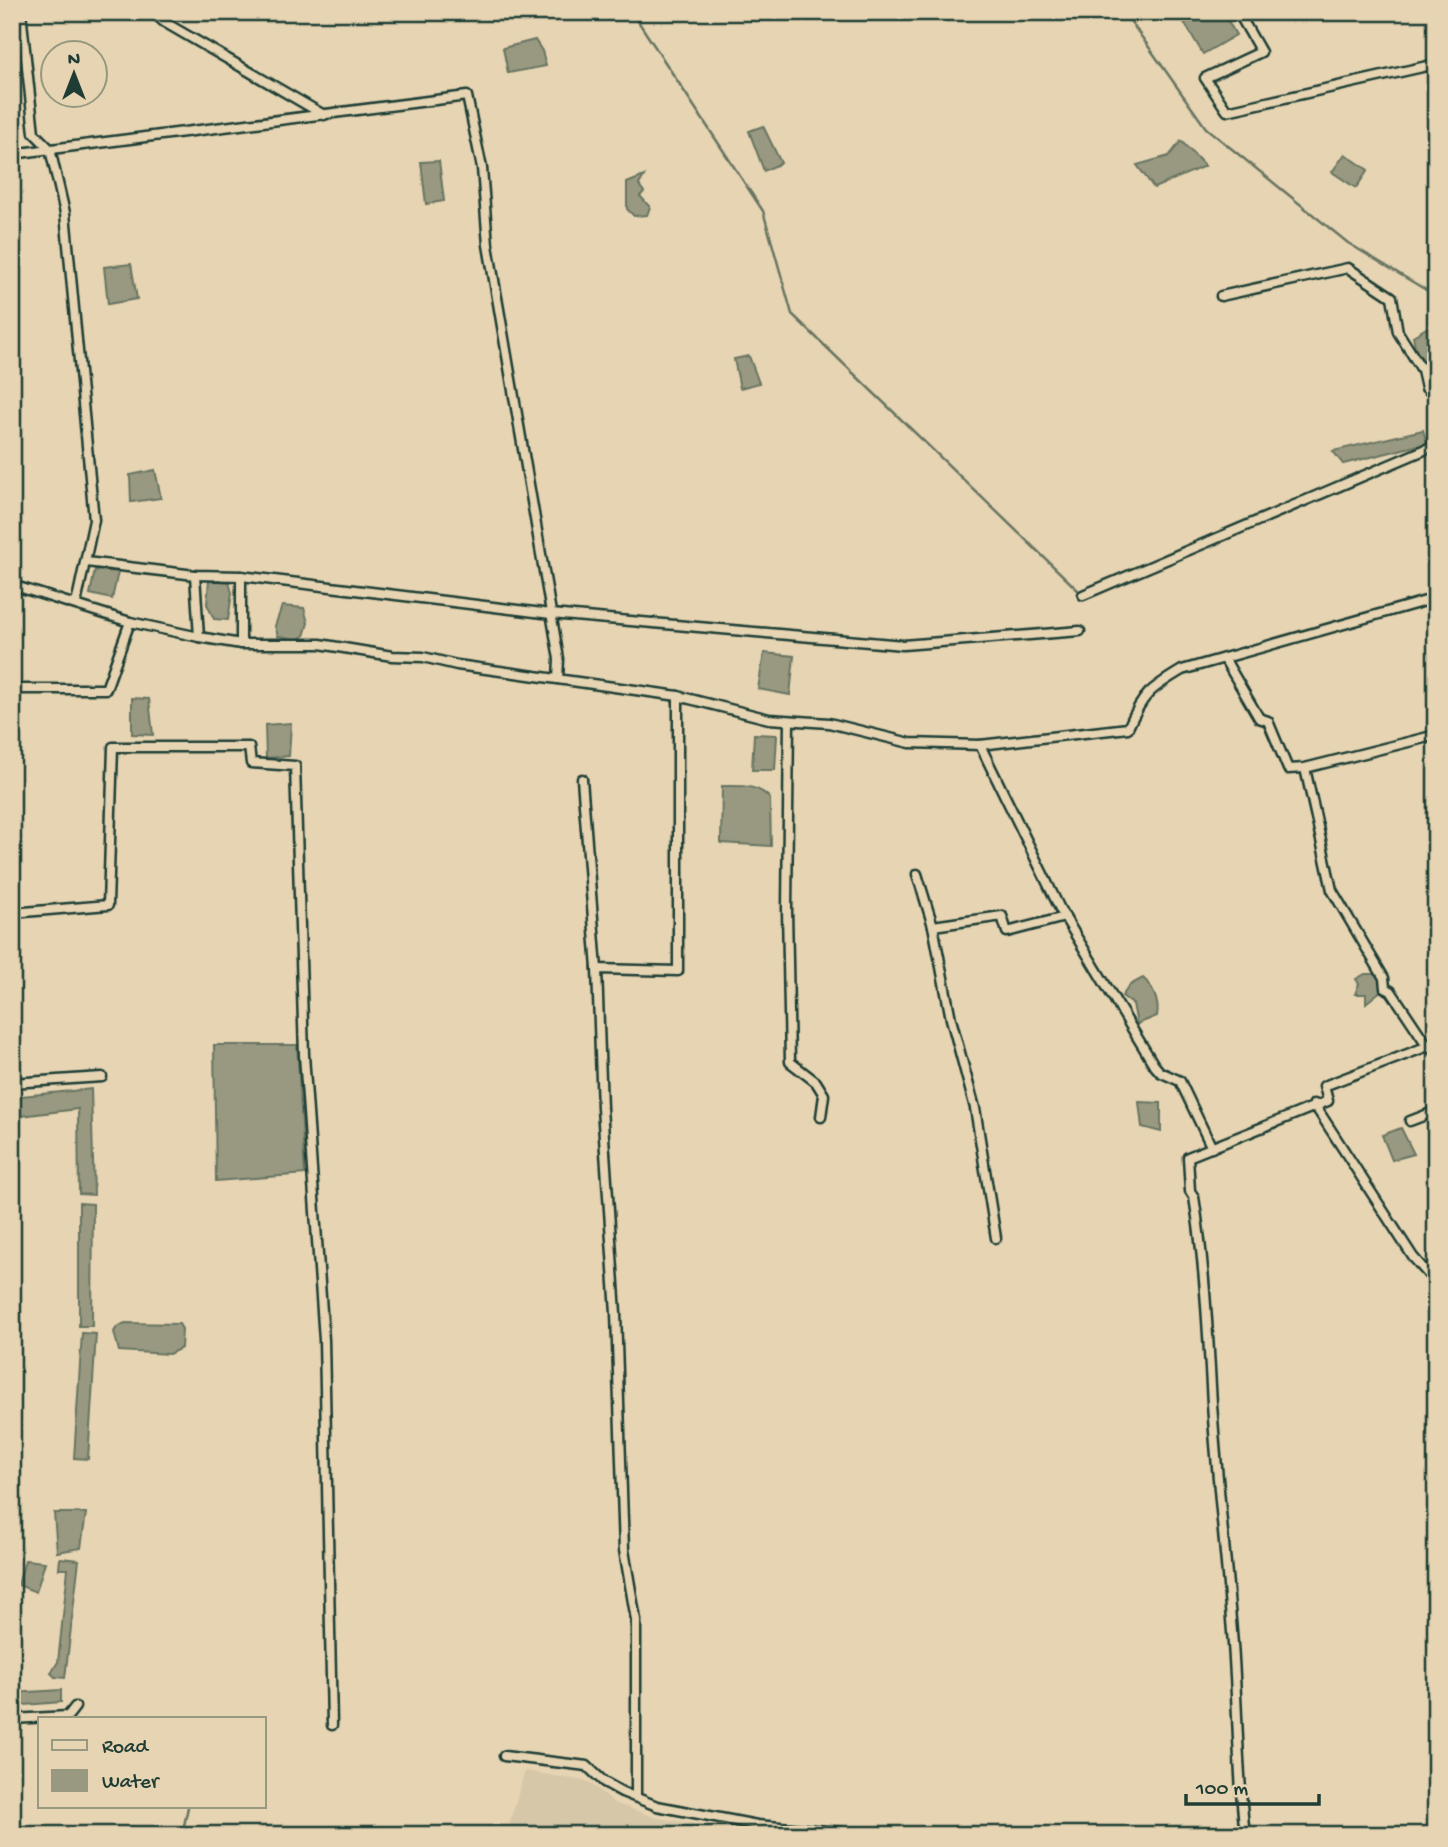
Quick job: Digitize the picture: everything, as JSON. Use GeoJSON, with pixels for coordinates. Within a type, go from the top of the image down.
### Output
{"type":"FeatureCollection","features":[{"type":"Feature","properties":{"kind":"street"},"geometry":{"type":"LineString","coordinates":[[21,12],[34,133],[50,149],[65,213],[94,520],[76,604]]}},
{"type":"Feature","properties":{"kind":"street"},"geometry":{"type":"LineString","coordinates":[[153,12],[164,22],[324,115]]}},
{"type":"Feature","properties":{"kind":"street"},"geometry":{"type":"LineString","coordinates":[[1238,12],[1261,52],[1205,78],[1227,111],[1436,64]]}},
{"type":"Feature","properties":{"kind":"street"},"geometry":{"type":"LineString","coordinates":[[12,154],[467,96],[482,168],[488,245],[559,659],[558,679]]}},
{"type":"Feature","properties":{"kind":"street"},"geometry":{"type":"LineString","coordinates":[[1221,296],[1341,268],[1355,271],[1392,297],[1398,332],[1422,370],[1426,388],[1436,396]]}},
{"type":"Feature","properties":{"kind":"street"},"geometry":{"type":"LineString","coordinates":[[1083,595],[1436,445]]}},
{"type":"Feature","properties":{"kind":"street"},"geometry":{"type":"LineString","coordinates":[[86,562],[195,575],[241,576],[551,614],[903,645],[1080,631]]}},
{"type":"Feature","properties":{"kind":"street"},"geometry":{"type":"LineString","coordinates":[[195,575],[199,637]]}},
{"type":"Feature","properties":{"kind":"street"},"geometry":{"type":"LineString","coordinates":[[241,576],[241,644]]}},
{"type":"Feature","properties":{"kind":"street"},"geometry":{"type":"LineString","coordinates":[[12,585],[130,622],[241,644],[320,644],[678,696],[769,719],[829,723],[910,743],[981,745],[1128,729],[1140,701],[1155,687],[1182,670],[1436,598]]}},
{"type":"Feature","properties":{"kind":"street"},"geometry":{"type":"LineString","coordinates":[[12,689],[106,689],[130,622]]}},
{"type":"Feature","properties":{"kind":"street"},"geometry":{"type":"LineString","coordinates":[[1224,658],[1259,718],[1268,721],[1275,732],[1288,769],[1305,768],[1436,735]]}},
{"type":"Feature","properties":{"kind":"street"},"geometry":{"type":"LineString","coordinates":[[597,969],[678,971],[678,696]]}},
{"type":"Feature","properties":{"kind":"street"},"geometry":{"type":"LineString","coordinates":[[789,721],[787,910],[790,1062],[816,1082],[824,1095],[821,1117]]}},
{"type":"Feature","properties":{"kind":"street"},"geometry":{"type":"LineString","coordinates":[[981,745],[1020,831],[1065,917],[1154,1065],[1160,1072],[1180,1082],[1212,1148]]}},
{"type":"Feature","properties":{"kind":"street"},"geometry":{"type":"LineString","coordinates":[[12,913],[108,905],[113,747],[249,747],[251,764],[295,766],[304,1055],[324,1340],[332,1725]]}},
{"type":"Feature","properties":{"kind":"street"},"geometry":{"type":"LineString","coordinates":[[1305,768],[1332,890],[1384,978],[1385,988],[1391,992],[1436,1052]]}},
{"type":"Feature","properties":{"kind":"street"},"geometry":{"type":"LineString","coordinates":[[582,779],[597,969],[603,1133],[615,1301],[624,1550],[636,1620],[636,1797]]}},
{"type":"Feature","properties":{"kind":"street"},"geometry":{"type":"LineString","coordinates":[[917,874],[933,926],[951,1019],[975,1108],[996,1238]]}},
{"type":"Feature","properties":{"kind":"street"},"geometry":{"type":"LineString","coordinates":[[933,926],[1002,916],[1007,932],[1065,917]]}},
{"type":"Feature","properties":{"kind":"street"},"geometry":{"type":"LineString","coordinates":[[1245,1835],[1232,1630],[1224,1565],[1209,1338],[1202,1286],[1203,1254],[1194,1197],[1190,1191],[1188,1157],[1314,1104],[1328,1101],[1324,1086],[1431,1044]]}},
{"type":"Feature","properties":{"kind":"street"},"geometry":{"type":"LineString","coordinates":[[12,1083],[102,1077]]}},
{"type":"Feature","properties":{"kind":"street"},"geometry":{"type":"LineString","coordinates":[[1314,1104],[1413,1257],[1436,1283]]}},
{"type":"Feature","properties":{"kind":"street"},"geometry":{"type":"LineString","coordinates":[[1410,1121],[1436,1111]]}},
{"type":"Feature","properties":{"kind":"street"},"geometry":{"type":"LineString","coordinates":[[49,1717],[68,1716],[75,1707]]}},
{"type":"Feature","properties":{"kind":"street"},"geometry":{"type":"LineString","coordinates":[[12,1719],[38,1718]]}},
{"type":"Feature","properties":{"kind":"street"},"geometry":{"type":"LineString","coordinates":[[504,1756],[587,1766],[604,1782],[657,1805],[757,1825],[872,1835]]}},
{"type":"Feature","properties":{"kind":"street"},"geometry":{"type":"LineString","coordinates":[[945,1835],[970,1832],[977,1835]]}},
{"type":"Feature","properties":{"kind":"shaded area"},"geometry":{"type":"Polygon","coordinates":[[[525,1771],[589,1782],[614,1803],[657,1818],[767,1835],[506,1835],[525,1771]]]}},
{"type":"Feature","properties":{"kind":"water"},"geometry":{"type":"Polygon","coordinates":[[[1178,12],[1223,12],[1236,35],[1203,54],[1178,12]]]}},
{"type":"Feature","properties":{"kind":"water"},"geometry":{"type":"Polygon","coordinates":[[[535,40],[542,51],[546,66],[508,73],[503,48],[535,40]]]}},
{"type":"Feature","properties":{"kind":"water"},"geometry":{"type":"Polygon","coordinates":[[[763,126],[781,163],[764,171],[749,131],[763,126]]]}},
{"type":"Feature","properties":{"kind":"water"},"geometry":{"type":"Polygon","coordinates":[[[1181,141],[1205,166],[1154,188],[1137,165],[1169,156],[1181,141]]]}},
{"type":"Feature","properties":{"kind":"water"},"geometry":{"type":"Polygon","coordinates":[[[1345,154],[1368,170],[1356,188],[1332,172],[1345,154]]]}},
{"type":"Feature","properties":{"kind":"water"},"geometry":{"type":"Polygon","coordinates":[[[439,161],[444,201],[426,204],[421,162],[439,161]]]}},
{"type":"Feature","properties":{"kind":"water"},"geometry":{"type":"Polygon","coordinates":[[[644,176],[639,185],[644,192],[640,196],[650,207],[647,215],[634,216],[627,209],[627,183],[644,176]]]}},
{"type":"Feature","properties":{"kind":"water"},"geometry":{"type":"Polygon","coordinates":[[[131,264],[137,299],[108,304],[104,267],[131,264]]]}},
{"type":"Feature","properties":{"kind":"water"},"geometry":{"type":"Polygon","coordinates":[[[1428,327],[1436,339],[1436,357],[1427,363],[1416,352],[1413,336],[1428,327]]]}},
{"type":"Feature","properties":{"kind":"water"},"geometry":{"type":"Polygon","coordinates":[[[749,356],[759,383],[740,388],[734,359],[749,356]]]}},
{"type":"Feature","properties":{"kind":"water"},"geometry":{"type":"Polygon","coordinates":[[[1423,430],[1427,443],[1343,464],[1333,451],[1423,430]]]}},
{"type":"Feature","properties":{"kind":"water"},"geometry":{"type":"Polygon","coordinates":[[[155,470],[161,498],[131,502],[130,475],[155,470]]]}},
{"type":"Feature","properties":{"kind":"water"},"geometry":{"type":"Polygon","coordinates":[[[95,570],[118,572],[112,599],[90,594],[95,570]]]}},
{"type":"Feature","properties":{"kind":"water"},"geometry":{"type":"Polygon","coordinates":[[[209,580],[229,582],[232,593],[228,620],[214,619],[207,604],[209,580]]]}},
{"type":"Feature","properties":{"kind":"water"},"geometry":{"type":"Polygon","coordinates":[[[282,606],[304,608],[308,623],[304,636],[298,639],[278,636],[275,626],[282,606]]]}},
{"type":"Feature","properties":{"kind":"water"},"geometry":{"type":"Polygon","coordinates":[[[764,653],[794,656],[790,695],[758,689],[764,653]]]}},
{"type":"Feature","properties":{"kind":"water"},"geometry":{"type":"Polygon","coordinates":[[[132,698],[149,699],[153,735],[132,734],[132,698]]]}},
{"type":"Feature","properties":{"kind":"water"},"geometry":{"type":"Polygon","coordinates":[[[291,723],[289,756],[266,758],[265,725],[291,723]]]}},
{"type":"Feature","properties":{"kind":"water"},"geometry":{"type":"Polygon","coordinates":[[[754,734],[777,735],[775,770],[752,770],[754,734]]]}},
{"type":"Feature","properties":{"kind":"water"},"geometry":{"type":"Polygon","coordinates":[[[722,786],[754,788],[770,799],[771,846],[721,843],[722,786]]]}},
{"type":"Feature","properties":{"kind":"water"},"geometry":{"type":"Polygon","coordinates":[[[1365,974],[1377,974],[1382,990],[1366,1003],[1366,994],[1355,994],[1359,984],[1356,979],[1365,974]]]}},
{"type":"Feature","properties":{"kind":"water"},"geometry":{"type":"Polygon","coordinates":[[[1143,978],[1154,995],[1157,1016],[1137,1024],[1133,1004],[1122,996],[1130,985],[1143,978]]]}},
{"type":"Feature","properties":{"kind":"water"},"geometry":{"type":"Polygon","coordinates":[[[214,1045],[297,1045],[305,1174],[216,1181],[214,1045]]]}},
{"type":"Feature","properties":{"kind":"water"},"geometry":{"type":"Polygon","coordinates":[[[91,1089],[94,1195],[79,1194],[78,1109],[12,1117],[12,1097],[91,1089]]]}},
{"type":"Feature","properties":{"kind":"water"},"geometry":{"type":"Polygon","coordinates":[[[1139,1102],[1161,1103],[1161,1132],[1142,1127],[1139,1102]]]}},
{"type":"Feature","properties":{"kind":"water"},"geometry":{"type":"Polygon","coordinates":[[[1401,1128],[1414,1154],[1392,1160],[1382,1135],[1401,1128]]]}},
{"type":"Feature","properties":{"kind":"water"},"geometry":{"type":"Polygon","coordinates":[[[79,1203],[93,1204],[92,1326],[79,1326],[79,1203]]]}},
{"type":"Feature","properties":{"kind":"water"},"geometry":{"type":"Polygon","coordinates":[[[125,1323],[179,1324],[182,1329],[181,1348],[169,1354],[119,1351],[114,1332],[125,1323]]]}},
{"type":"Feature","properties":{"kind":"water"},"geometry":{"type":"Polygon","coordinates":[[[82,1333],[96,1334],[88,1459],[74,1458],[82,1333]]]}},
{"type":"Feature","properties":{"kind":"water"},"geometry":{"type":"Polygon","coordinates":[[[54,1513],[86,1513],[81,1548],[57,1552],[54,1513]]]}},
{"type":"Feature","properties":{"kind":"water"},"geometry":{"type":"Polygon","coordinates":[[[60,1558],[79,1560],[65,1678],[55,1677],[51,1673],[58,1662],[68,1569],[59,1569],[60,1558]]]}},
{"type":"Feature","properties":{"kind":"water"},"geometry":{"type":"Polygon","coordinates":[[[25,1560],[45,1562],[36,1592],[18,1585],[25,1560]]]}},
{"type":"Feature","properties":{"kind":"water"},"geometry":{"type":"Polygon","coordinates":[[[61,1690],[61,1702],[12,1706],[12,1693],[61,1690]]]}},
{"type":"Feature","properties":{"kind":"waterway"},"geometry":{"type":"LineString","coordinates":[[632,12],[763,211],[792,314],[1083,595]]}},
{"type":"Feature","properties":{"kind":"waterway"},"geometry":{"type":"LineString","coordinates":[[1124,12],[1206,128],[1348,243],[1436,296]]}},
{"type":"Feature","properties":{"kind":"waterway"},"geometry":{"type":"LineString","coordinates":[[182,1835],[188,1808]]}}]}
